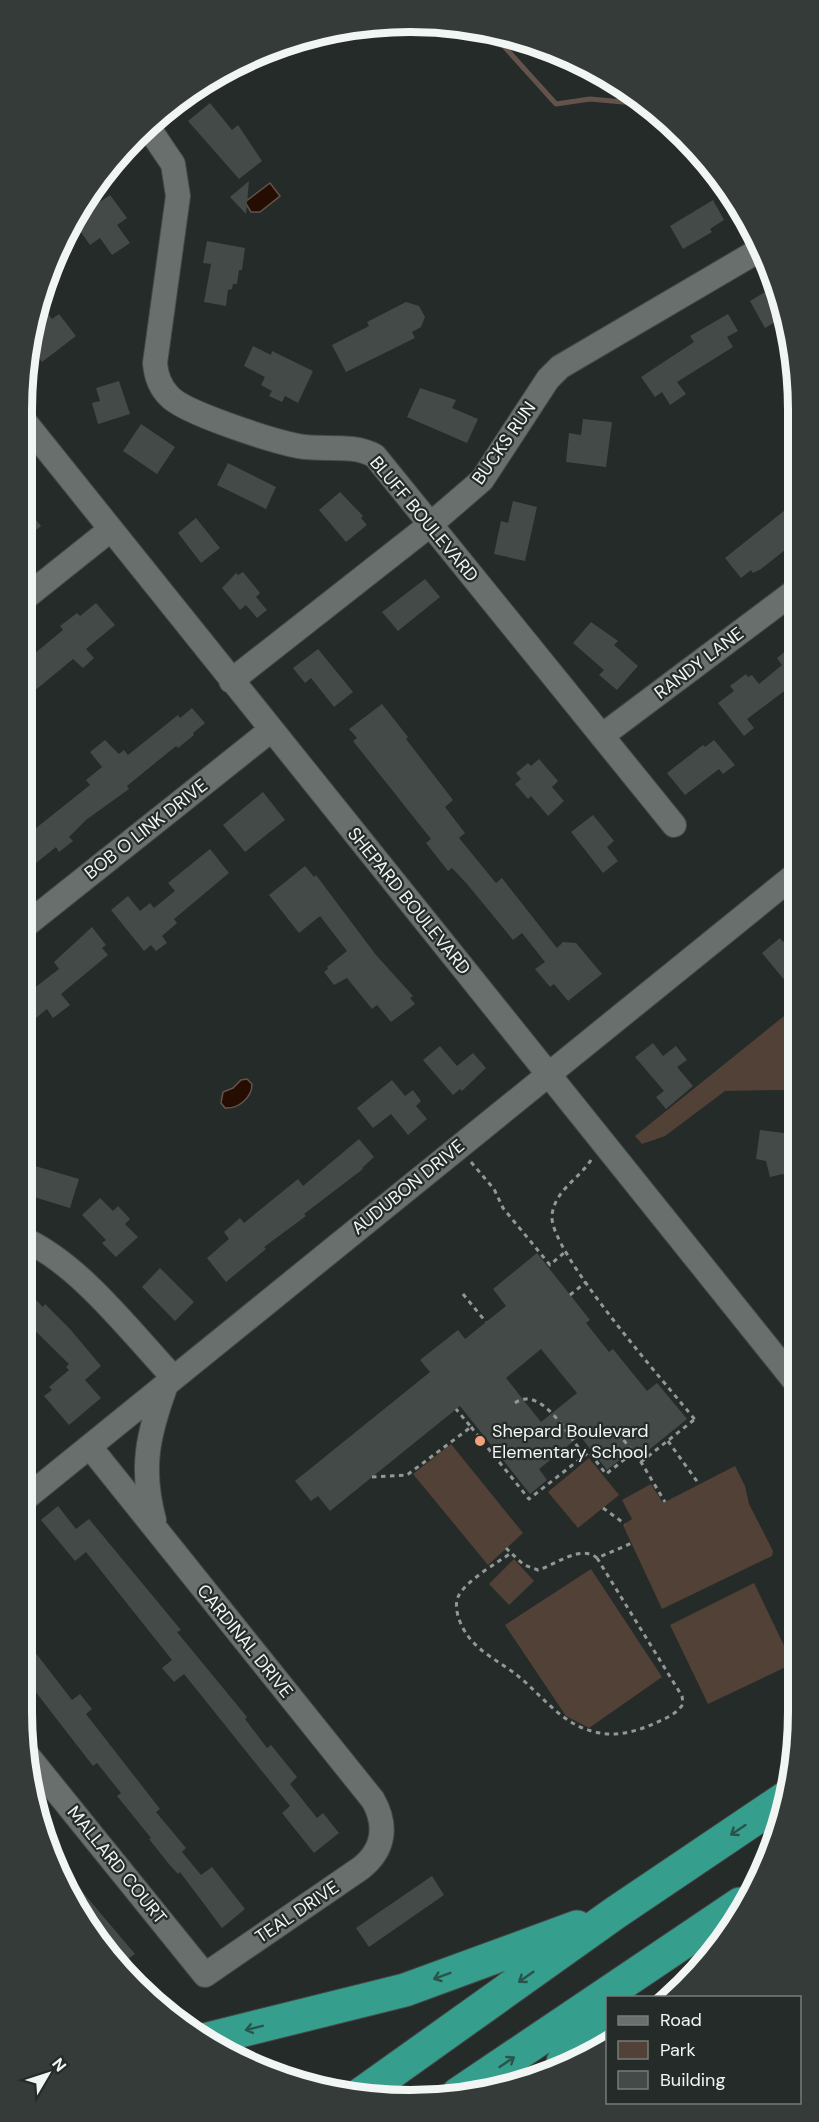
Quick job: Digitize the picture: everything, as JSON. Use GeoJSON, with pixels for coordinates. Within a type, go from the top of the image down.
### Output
{"type":"FeatureCollection","features":[{"type":"Feature","properties":{"kind":"highway"},"geometry":{"type":"LineString","coordinates":[[369,2088],[615,1913],[776,1804]]}},
{"type":"Feature","properties":{"kind":"highway"},"geometry":{"type":"LineString","coordinates":[[472,2085],[733,1909]]}},
{"type":"Feature","properties":{"kind":"highway"},"geometry":{"type":"LineString","coordinates":[[215,2037],[405,1990],[615,1913]]}},
{"type":"Feature","properties":{"kind":"highway"},"geometry":{"type":"LineString","coordinates":[[627,1996],[668,1953]]}},
{"type":"Feature","properties":{"kind":"highway"},"geometry":{"type":"LineString","coordinates":[[568,2056],[606,2017]]}},
{"type":"Feature","properties":{"kind":"street","name":"BLUFF BOULEVARD"},"geometry":{"type":"LineString","coordinates":[[152,133],[172,164],[178,196],[155,363],[160,384],[168,396],[186,410],[298,446],[368,452],[390,473],[674,825]]}},
{"type":"Feature","properties":{"kind":"street","name":"BUCKS RUN"},"geometry":{"type":"LineString","coordinates":[[231,681],[431,524],[482,480],[548,379],[560,367],[754,253]]}},
{"type":"Feature","properties":{"kind":"street","name":"SHEPARD BOULEVARD"},"geometry":{"type":"LineString","coordinates":[[32,431],[788,1373]]}},
{"type":"Feature","properties":{"kind":"street"},"geometry":{"type":"LineString","coordinates":[[32,592],[110,530]]}},
{"type":"Feature","properties":{"kind":"street","name":"RANDY LANE"},"geometry":{"type":"LineString","coordinates":[[603,735],[788,596]]}},
{"type":"Feature","properties":{"kind":"street","name":"BOB O LINK DRIVE"},"geometry":{"type":"LineString","coordinates":[[32,920],[271,730]]}},
{"type":"Feature","properties":{"kind":"street","name":"AUDUBON DRIVE"},"geometry":{"type":"LineString","coordinates":[[32,1493],[788,880]]}},
{"type":"Feature","properties":{"kind":"street"},"geometry":{"type":"LineString","coordinates":[[32,1242],[42,1246],[68,1266],[170,1380],[154,1418],[146,1454],[146,1491],[157,1531]]}},
{"type":"Feature","properties":{"kind":"street","name":"CARDINAL DRIVE"},"geometry":{"type":"LineString","coordinates":[[90,1447],[373,1800],[381,1815],[383,1830],[381,1842]]}},
{"type":"Feature","properties":{"kind":"street","name":"MALLARD COURT"},"geometry":{"type":"LineString","coordinates":[[36,1765],[205,1975]]}},
{"type":"Feature","properties":{"kind":"street","name":"TEAL DRIVE"},"geometry":{"type":"LineString","coordinates":[[205,1975],[362,1868],[371,1861],[381,1842]]}},
{"type":"Feature","properties":{"kind":"path"},"geometry":{"type":"LineString","coordinates":[[597,1159],[592,1152],[591,1161],[570,1182],[553,1208],[553,1226],[586,1282],[696,1420],[641,1462]]}},
{"type":"Feature","properties":{"kind":"path"},"geometry":{"type":"LineString","coordinates":[[469,1160],[494,1189],[503,1208],[550,1265],[566,1251]]}},
{"type":"Feature","properties":{"kind":"path"},"geometry":{"type":"LineString","coordinates":[[570,1295],[586,1282]]}},
{"type":"Feature","properties":{"kind":"path"},"geometry":{"type":"LineString","coordinates":[[463,1294],[486,1322]]}},
{"type":"Feature","properties":{"kind":"path"},"geometry":{"type":"LineString","coordinates":[[515,1403],[528,1398],[541,1402],[584,1456]]}},
{"type":"Feature","properties":{"kind":"path"},"geometry":{"type":"LineString","coordinates":[[456,1409],[529,1499],[589,1452],[606,1474],[634,1452]]}},
{"type":"Feature","properties":{"kind":"path"},"geometry":{"type":"LineString","coordinates":[[372,1477],[407,1475],[471,1427]]}},
{"type":"Feature","properties":{"kind":"path"},"geometry":{"type":"LineString","coordinates":[[618,1433],[641,1462],[665,1502]]}},
{"type":"Feature","properties":{"kind":"path"},"geometry":{"type":"LineString","coordinates":[[668,1441],[699,1484]]}},
{"type":"Feature","properties":{"kind":"path"},"geometry":{"type":"LineString","coordinates":[[603,1508],[625,1524]]}},
{"type":"Feature","properties":{"kind":"path"},"geometry":{"type":"LineString","coordinates":[[597,1558],[632,1543]]}},
{"type":"Feature","properties":{"kind":"path"},"geometry":{"type":"LineString","coordinates":[[506,1548],[524,1565],[538,1570],[565,1557],[586,1554],[597,1558],[682,1696],[683,1704],[673,1715],[625,1733],[597,1733],[568,1721],[466,1634],[458,1613],[458,1597],[487,1570],[511,1553]]}},
{"type":"Feature","properties":{"kind":"green space"},"geometry":{"type":"Polygon","coordinates":[[[788,1013],[788,1092],[725,1091],[665,1136],[642,1144],[635,1136],[788,1013]]]}},
{"type":"Feature","properties":{"kind":"green space"},"geometry":{"type":"Polygon","coordinates":[[[451,1444],[523,1533],[488,1565],[413,1474],[451,1444]]]}},
{"type":"Feature","properties":{"kind":"green space"},"geometry":{"type":"Polygon","coordinates":[[[589,1458],[619,1495],[578,1528],[548,1492],[589,1458]]]}},
{"type":"Feature","properties":{"kind":"green space"},"geometry":{"type":"Polygon","coordinates":[[[735,1466],[745,1486],[749,1504],[773,1551],[772,1556],[662,1609],[623,1525],[632,1519],[622,1500],[651,1484],[663,1503],[735,1466]]]}},
{"type":"Feature","properties":{"kind":"green space"},"geometry":{"type":"Polygon","coordinates":[[[514,1559],[534,1581],[509,1605],[489,1584],[514,1559]]]}},
{"type":"Feature","properties":{"kind":"green space"},"geometry":{"type":"Polygon","coordinates":[[[591,1569],[662,1677],[589,1728],[566,1716],[505,1625],[591,1569]]]}},
{"type":"Feature","properties":{"kind":"green space"},"geometry":{"type":"Polygon","coordinates":[[[754,1583],[788,1654],[788,1666],[708,1704],[670,1625],[754,1583]]]}},
{"type":"Feature","properties":{"kind":"shaded area"},"geometry":{"type":"Polygon","coordinates":[[[270,183],[280,196],[260,212],[251,212],[245,202],[270,183]]]}},
{"type":"Feature","properties":{"kind":"shaded area"},"geometry":{"type":"Polygon","coordinates":[[[247,1079],[252,1084],[247,1098],[240,1104],[225,1108],[221,1103],[223,1092],[233,1088],[241,1080],[247,1079]]]}},
{"type":"Feature","properties":{"kind":"building"},"geometry":{"type":"Polygon","coordinates":[[[210,103],[232,130],[238,125],[262,161],[239,179],[188,121],[210,103]]]}},
{"type":"Feature","properties":{"kind":"building"},"geometry":{"type":"Polygon","coordinates":[[[249,181],[246,214],[230,197],[249,181]]]}},
{"type":"Feature","properties":{"kind":"building"},"geometry":{"type":"Polygon","coordinates":[[[110,195],[127,218],[117,225],[130,243],[112,255],[100,238],[90,245],[78,228],[89,209],[110,195]]]}},
{"type":"Feature","properties":{"kind":"building"},"geometry":{"type":"Polygon","coordinates":[[[713,200],[724,220],[710,229],[712,232],[683,249],[670,226],[713,200]]]}},
{"type":"Feature","properties":{"kind":"building"},"geometry":{"type":"Polygon","coordinates":[[[207,241],[245,248],[242,270],[239,270],[237,284],[233,284],[232,289],[228,290],[226,306],[204,302],[211,264],[203,263],[207,241]]]}},
{"type":"Feature","properties":{"kind":"building"},"geometry":{"type":"Polygon","coordinates":[[[768,290],[777,321],[765,328],[750,301],[768,290]]]}},
{"type":"Feature","properties":{"kind":"building"},"geometry":{"type":"Polygon","coordinates":[[[406,302],[419,306],[425,317],[421,327],[412,332],[415,338],[346,372],[332,345],[369,326],[367,322],[406,302]]]}},
{"type":"Feature","properties":{"kind":"building"},"geometry":{"type":"Polygon","coordinates":[[[45,310],[52,319],[59,314],[76,336],[42,362],[36,354],[45,310]]]}},
{"type":"Feature","properties":{"kind":"building"},"geometry":{"type":"Polygon","coordinates":[[[728,314],[738,331],[727,337],[733,347],[677,382],[686,394],[670,405],[662,392],[655,397],[641,377],[694,342],[690,336],[728,314]]]}},
{"type":"Feature","properties":{"kind":"building"},"geometry":{"type":"Polygon","coordinates":[[[253,346],[271,355],[272,351],[313,371],[298,403],[285,396],[282,402],[269,396],[272,391],[261,385],[265,377],[244,366],[253,346]]]}},
{"type":"Feature","properties":{"kind":"building"},"geometry":{"type":"Polygon","coordinates":[[[119,381],[130,414],[98,424],[92,403],[100,401],[96,388],[119,381]]]}},
{"type":"Feature","properties":{"kind":"building"},"geometry":{"type":"Polygon","coordinates":[[[420,388],[456,400],[452,408],[478,419],[467,443],[407,417],[420,388]]]}},
{"type":"Feature","properties":{"kind":"building"},"geometry":{"type":"Polygon","coordinates":[[[583,419],[612,422],[606,467],[566,462],[569,433],[581,435],[583,419]]]}},
{"type":"Feature","properties":{"kind":"building"},"geometry":{"type":"Polygon","coordinates":[[[141,424],[175,447],[157,474],[123,451],[141,424]]]}},
{"type":"Feature","properties":{"kind":"building"},"geometry":{"type":"Polygon","coordinates":[[[228,463],[276,487],[266,509],[217,485],[228,463]]]}},
{"type":"Feature","properties":{"kind":"building"},"geometry":{"type":"Polygon","coordinates":[[[340,492],[363,516],[361,518],[367,525],[346,542],[319,510],[340,492]]]}},
{"type":"Feature","properties":{"kind":"building"},"geometry":{"type":"Polygon","coordinates":[[[513,501],[537,507],[525,561],[494,554],[501,521],[508,523],[513,501]]]}},
{"type":"Feature","properties":{"kind":"building"},"geometry":{"type":"Polygon","coordinates":[[[788,508],[788,548],[761,569],[753,573],[751,570],[741,578],[725,558],[788,508]]]}},
{"type":"Feature","properties":{"kind":"building"},"geometry":{"type":"Polygon","coordinates":[[[32,515],[41,526],[32,533],[32,515]]]}},
{"type":"Feature","properties":{"kind":"building"},"geometry":{"type":"Polygon","coordinates":[[[196,518],[220,548],[201,563],[178,533],[196,518]]]}},
{"type":"Feature","properties":{"kind":"building"},"geometry":{"type":"Polygon","coordinates":[[[243,572],[260,593],[256,597],[267,610],[257,618],[246,605],[240,610],[222,588],[236,573],[238,575],[243,572]]]}},
{"type":"Feature","properties":{"kind":"building"},"geometry":{"type":"Polygon","coordinates":[[[425,579],[440,597],[398,631],[382,612],[425,579]]]}},
{"type":"Feature","properties":{"kind":"building"},"geometry":{"type":"Polygon","coordinates":[[[96,603],[115,625],[86,649],[94,658],[83,668],[73,659],[32,693],[32,656],[63,630],[60,626],[77,613],[80,616],[96,603]]]}},
{"type":"Feature","properties":{"kind":"building"},"geometry":{"type":"Polygon","coordinates":[[[591,622],[618,641],[614,645],[638,666],[617,690],[599,675],[604,670],[573,643],[591,622]]]}},
{"type":"Feature","properties":{"kind":"building"},"geometry":{"type":"Polygon","coordinates":[[[318,649],[353,692],[334,707],[311,678],[305,683],[293,668],[318,649]]]}},
{"type":"Feature","properties":{"kind":"building"},"geometry":{"type":"Polygon","coordinates":[[[788,649],[788,688],[747,719],[754,728],[744,736],[718,703],[734,691],[730,686],[746,674],[748,677],[752,675],[759,684],[782,665],[777,658],[788,649]]]}},
{"type":"Feature","properties":{"kind":"building"},"geometry":{"type":"Polygon","coordinates":[[[382,704],[453,800],[445,807],[465,833],[459,838],[496,883],[502,878],[557,948],[563,942],[576,943],[602,974],[568,1001],[554,984],[550,987],[535,969],[545,962],[522,933],[513,940],[452,868],[448,871],[426,843],[431,839],[353,741],[357,738],[349,729],[382,704]]]}},
{"type":"Feature","properties":{"kind":"building"},"geometry":{"type":"Polygon","coordinates":[[[192,708],[205,723],[178,748],[176,746],[127,786],[129,789],[86,820],[69,837],[73,841],[59,852],[56,847],[32,866],[32,831],[90,785],[86,780],[102,767],[90,752],[105,740],[119,754],[124,750],[128,755],[178,715],[180,718],[192,708]]]}},
{"type":"Feature","properties":{"kind":"building"},"geometry":{"type":"Polygon","coordinates":[[[714,740],[735,765],[723,774],[719,769],[685,795],[667,773],[703,745],[705,747],[714,740]]]}},
{"type":"Feature","properties":{"kind":"building"},"geometry":{"type":"Polygon","coordinates":[[[539,759],[558,781],[552,787],[564,801],[548,816],[531,796],[528,799],[515,784],[521,779],[516,773],[528,763],[531,766],[539,759]]]}},
{"type":"Feature","properties":{"kind":"building"},"geometry":{"type":"Polygon","coordinates":[[[263,792],[285,820],[245,852],[223,825],[263,792]]]}},
{"type":"Feature","properties":{"kind":"building"},"geometry":{"type":"Polygon","coordinates":[[[593,815],[614,841],[607,847],[618,861],[603,873],[571,832],[593,815]]]}},
{"type":"Feature","properties":{"kind":"building"},"geometry":{"type":"Polygon","coordinates":[[[210,849],[229,873],[174,919],[177,923],[162,936],[167,943],[156,951],[151,945],[144,951],[111,910],[128,896],[140,911],[150,903],[154,908],[175,891],[168,883],[210,849]]]}},
{"type":"Feature","properties":{"kind":"building"},"geometry":{"type":"Polygon","coordinates":[[[305,866],[314,877],[316,875],[376,955],[413,996],[410,998],[415,1004],[391,1022],[377,1005],[372,1009],[347,978],[334,985],[324,972],[347,951],[320,916],[299,933],[269,895],[305,866]]]}},
{"type":"Feature","properties":{"kind":"building"},"geometry":{"type":"Polygon","coordinates":[[[92,927],[106,945],[102,948],[108,955],[61,994],[70,1005],[53,1018],[47,1009],[32,1021],[32,988],[59,969],[54,962],[92,927]]]}},
{"type":"Feature","properties":{"kind":"building"},"geometry":{"type":"Polygon","coordinates":[[[780,938],[783,942],[788,938],[788,984],[762,953],[780,938]]]}},
{"type":"Feature","properties":{"kind":"building"},"geometry":{"type":"Polygon","coordinates":[[[653,1043],[663,1056],[676,1046],[687,1060],[677,1067],[693,1086],[666,1109],[656,1097],[664,1091],[635,1057],[653,1043]]]}},
{"type":"Feature","properties":{"kind":"building"},"geometry":{"type":"Polygon","coordinates":[[[440,1046],[457,1066],[473,1053],[486,1068],[462,1091],[460,1089],[453,1095],[423,1060],[440,1046]]]}},
{"type":"Feature","properties":{"kind":"building"},"geometry":{"type":"Polygon","coordinates":[[[392,1080],[405,1096],[413,1090],[421,1101],[416,1106],[427,1119],[408,1135],[391,1114],[373,1128],[357,1108],[392,1080]]]}},
{"type":"Feature","properties":{"kind":"building"},"geometry":{"type":"Polygon","coordinates":[[[760,1130],[788,1134],[788,1180],[783,1174],[770,1177],[766,1161],[756,1159],[760,1130]]]}},
{"type":"Feature","properties":{"kind":"building"},"geometry":{"type":"Polygon","coordinates":[[[359,1139],[374,1157],[363,1169],[304,1214],[306,1216],[264,1247],[266,1249],[226,1282],[207,1258],[229,1239],[224,1232],[240,1218],[244,1223],[298,1179],[303,1186],[359,1139]]]}},
{"type":"Feature","properties":{"kind":"building"},"geometry":{"type":"Polygon","coordinates":[[[32,1165],[79,1179],[70,1208],[32,1196],[32,1165]]]}},
{"type":"Feature","properties":{"kind":"building"},"geometry":{"type":"Polygon","coordinates":[[[100,1198],[113,1211],[118,1206],[130,1219],[125,1224],[138,1237],[116,1257],[102,1243],[106,1240],[82,1215],[100,1198]]]}},
{"type":"Feature","properties":{"kind":"building","name":"Shepard Boulevard Elementary School"},"geometry":{"type":"Polygon","coordinates":[[[537,1253],[590,1320],[586,1323],[609,1352],[613,1349],[647,1391],[657,1383],[687,1419],[644,1454],[637,1446],[607,1470],[580,1436],[539,1469],[547,1480],[530,1494],[460,1406],[330,1511],[318,1496],[311,1501],[295,1481],[430,1372],[420,1360],[458,1330],[465,1339],[506,1306],[493,1289],[537,1253]],[[541,1349],[506,1378],[541,1422],[577,1393],[541,1349]]]}},
{"type":"Feature","properties":{"kind":"building"},"geometry":{"type":"Polygon","coordinates":[[[160,1268],[194,1302],[175,1321],[142,1287],[160,1268]]]}},
{"type":"Feature","properties":{"kind":"building"},"geometry":{"type":"Polygon","coordinates":[[[32,1296],[43,1307],[45,1304],[70,1329],[101,1366],[85,1380],[101,1398],[69,1425],[44,1396],[52,1390],[49,1387],[69,1370],[66,1367],[69,1364],[32,1328],[32,1296]]]}},
{"type":"Feature","properties":{"kind":"building"},"geometry":{"type":"Polygon","coordinates":[[[58,1506],[76,1529],[89,1519],[181,1630],[177,1632],[247,1717],[245,1719],[267,1748],[271,1745],[297,1777],[290,1784],[317,1818],[323,1813],[339,1833],[314,1853],[282,1813],[290,1806],[184,1674],[174,1682],[162,1668],[172,1660],[86,1552],[75,1561],[41,1520],[58,1506]]]}},
{"type":"Feature","properties":{"kind":"building"},"geometry":{"type":"Polygon","coordinates":[[[32,1648],[72,1700],[80,1694],[92,1709],[86,1714],[160,1809],[156,1812],[186,1848],[182,1852],[201,1875],[212,1867],[245,1909],[222,1928],[180,1872],[178,1874],[149,1839],[151,1838],[117,1796],[121,1793],[97,1763],[93,1766],[32,1687],[32,1648]]]}},
{"type":"Feature","properties":{"kind":"building"},"geometry":{"type":"Polygon","coordinates":[[[432,1876],[444,1895],[369,1947],[356,1928],[432,1876]]]}},
{"type":"Feature","properties":{"kind":"building"},"geometry":{"type":"Polygon","coordinates":[[[80,1889],[135,1954],[128,1959],[151,1988],[110,1943],[76,1891],[80,1889]]]}},
{"type":"Feature","properties":{"kind":"waterway"},"geometry":{"type":"LineString","coordinates":[[501,43],[556,104],[590,99],[630,103]]}},
{"type":"Feature","properties":{"kind":"place","name":"Shepard Boulevard Elementary School"},"geometry":{"type":"Point","coordinates":[480,1441]}}]}
